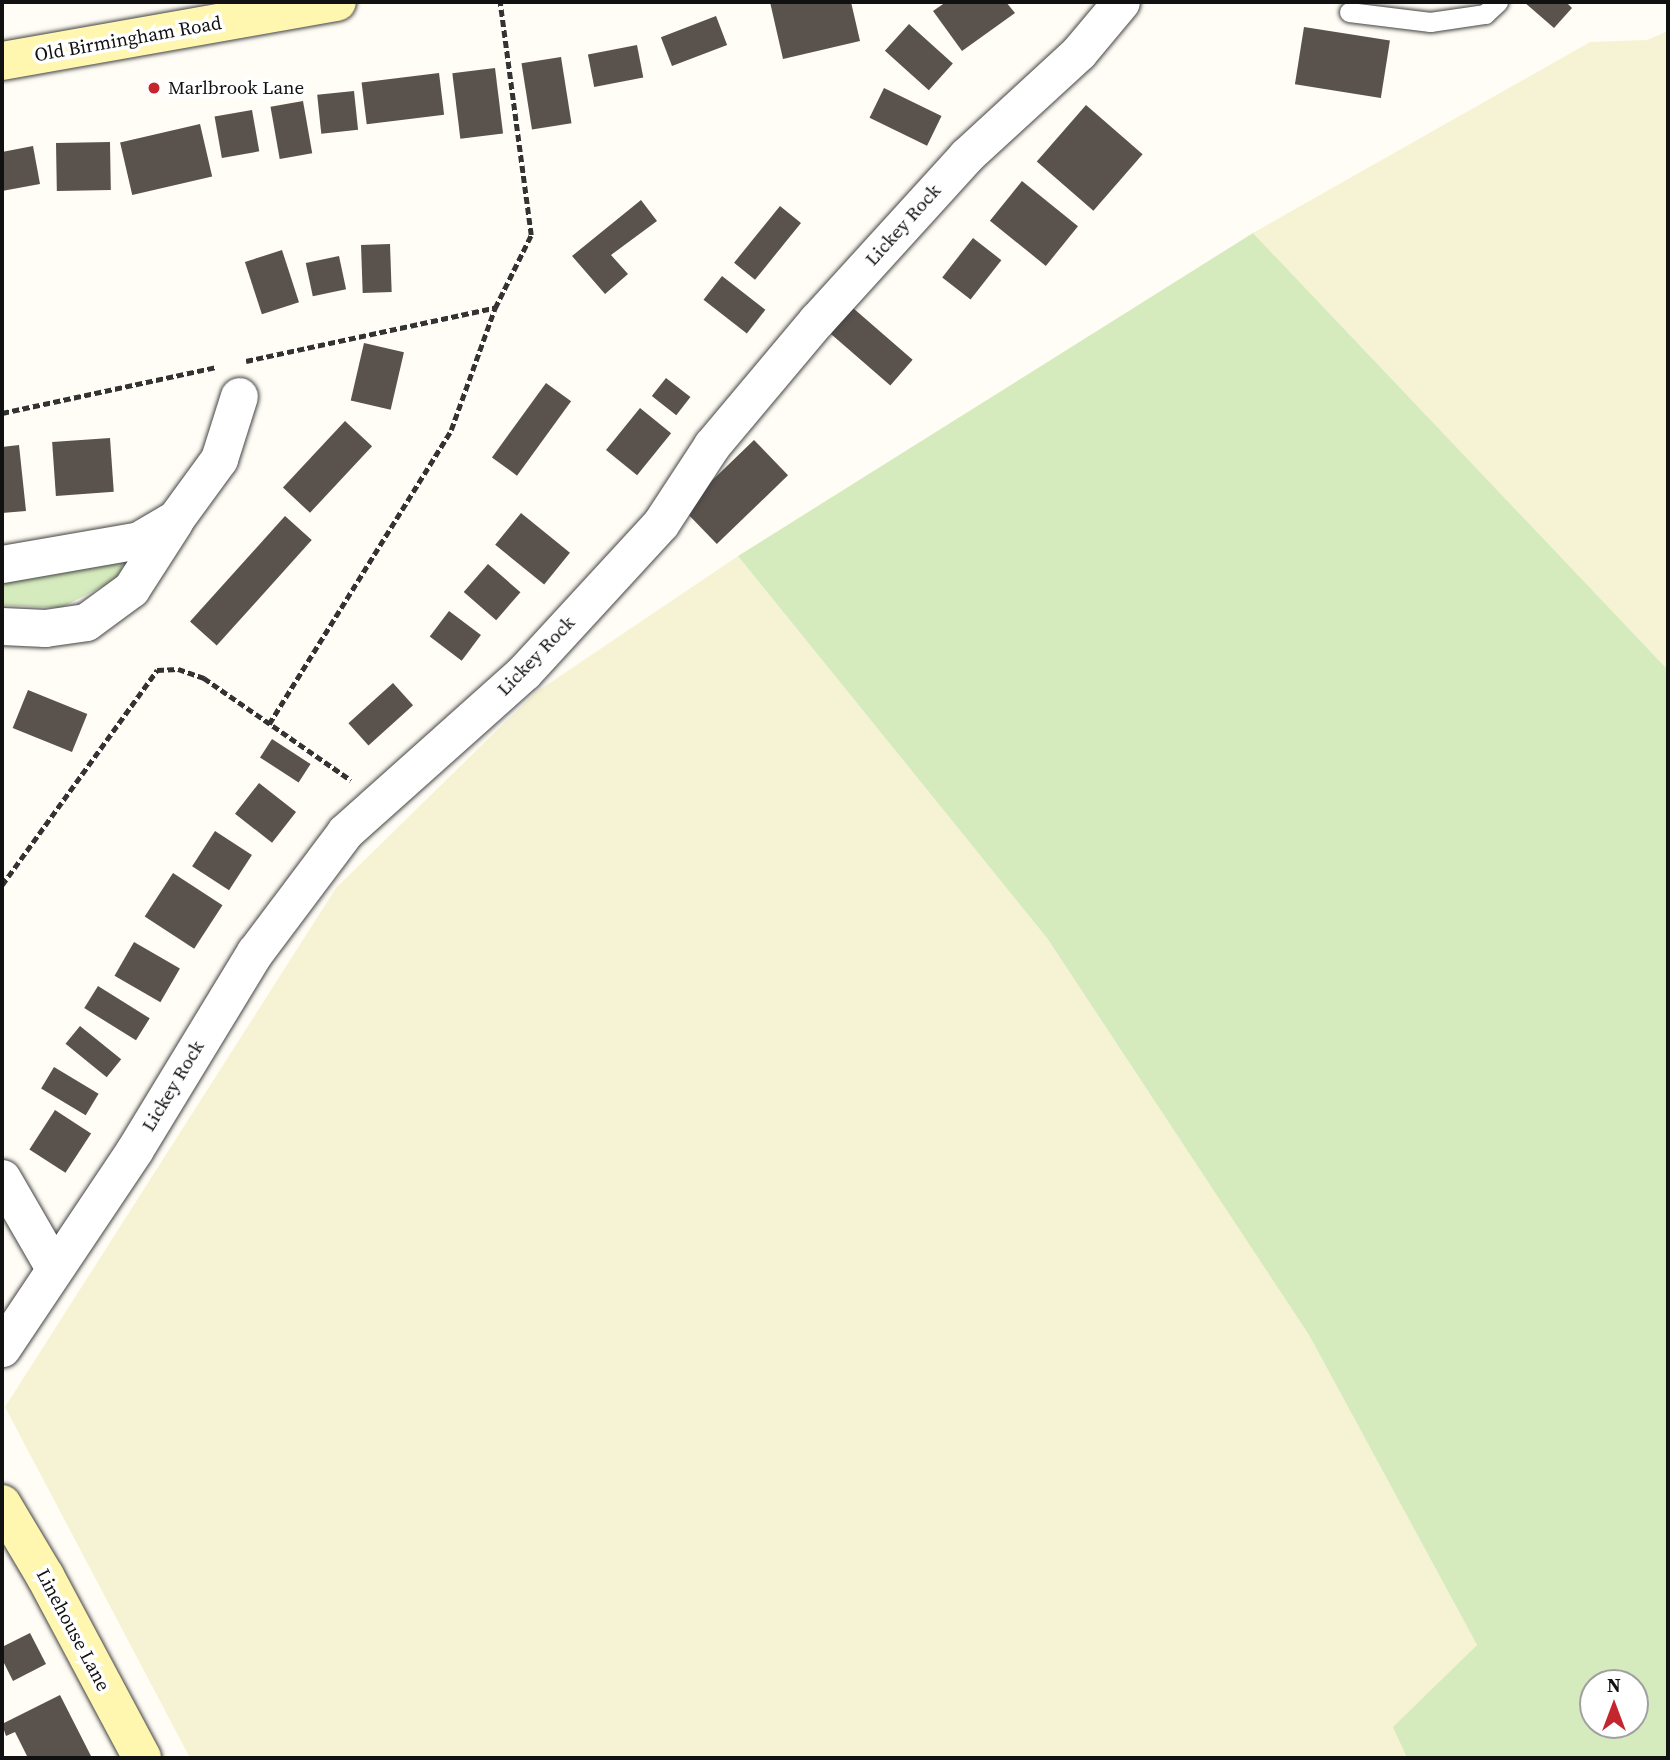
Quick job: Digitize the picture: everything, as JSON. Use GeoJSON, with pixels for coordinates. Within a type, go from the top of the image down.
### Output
{"type":"FeatureCollection","features":[{"type":"Feature","properties":{"kind":"main road","name":"Old Birmingham Road"},"geometry":{"type":"LineString","coordinates":[[2,61],[337,2]]}},
{"type":"Feature","properties":{"kind":"main road","name":"Linehouse Lane"},"geometry":{"type":"LineString","coordinates":[[2,1504],[45,1576],[142,1758]]}},
{"type":"Feature","properties":{"kind":"street","name":"Lickey Rock"},"geometry":{"type":"LineString","coordinates":[[2,1348],[135,1149],[255,952],[345,832],[533,662],[661,523],[712,445],[817,320],[966,156],[1079,52],[1121,2]]}},
{"type":"Feature","properties":{"kind":"street"},"geometry":{"type":"LineString","coordinates":[[2,626],[45,628],[86,622],[131,589],[176,518],[219,459],[239,396]]}},
{"type":"Feature","properties":{"kind":"street"},"geometry":{"type":"LineString","coordinates":[[2,564],[139,540],[176,518]]}},
{"type":"Feature","properties":{"kind":"street"},"geometry":{"type":"LineString","coordinates":[[2,1178],[54,1268]]}},
{"type":"Feature","properties":{"kind":"lane"},"geometry":{"type":"LineString","coordinates":[[1349,12],[1430,22],[1485,14],[1498,2]]}},
{"type":"Feature","properties":{"kind":"path"},"geometry":{"type":"LineString","coordinates":[[269,724],[451,430],[495,308],[531,235],[500,2]]}},
{"type":"Feature","properties":{"kind":"path"},"geometry":{"type":"LineString","coordinates":[[2,885],[157,670],[178,669],[204,678],[380,801]]}},
{"type":"Feature","properties":{"kind":"shaded area"},"geometry":{"type":"Polygon","coordinates":[[[1668,31],[1668,670],[1253,233],[1590,42],[1647,40],[1668,31]]]}},
{"type":"Feature","properties":{"kind":"shaded area"},"geometry":{"type":"Polygon","coordinates":[[[738,556],[1047,938],[1309,1335],[1477,1645],[1394,1727],[1407,1758],[190,1758],[5,1407],[336,888],[535,693],[738,556]]]}},
{"type":"Feature","properties":{"kind":"green space"},"geometry":{"type":"Polygon","coordinates":[[[1253,233],[1668,670],[1668,1758],[1407,1758],[1393,1727],[1477,1645],[1309,1335],[1047,938],[738,556],[1253,233]]]}},
{"type":"Feature","properties":{"kind":"green space"},"geometry":{"type":"Polygon","coordinates":[[[122,555],[122,576],[61,608],[2,605],[2,577],[122,555]]]}},
{"type":"Feature","properties":{"kind":"building"},"geometry":{"type":"Polygon","coordinates":[[[770,2],[851,2],[860,41],[783,59],[770,2]]]}},
{"type":"Feature","properties":{"kind":"building"},"geometry":{"type":"Polygon","coordinates":[[[946,2],[1006,2],[1015,13],[962,51],[933,11],[946,2]]]}},
{"type":"Feature","properties":{"kind":"building"},"geometry":{"type":"Polygon","coordinates":[[[1524,2],[1566,2],[1572,8],[1554,28],[1524,2]]]}},
{"type":"Feature","properties":{"kind":"building"},"geometry":{"type":"Polygon","coordinates":[[[716,16],[727,45],[672,66],[661,37],[716,16]]]}},
{"type":"Feature","properties":{"kind":"building"},"geometry":{"type":"Polygon","coordinates":[[[909,24],[953,63],[929,90],[885,51],[909,24]]]}},
{"type":"Feature","properties":{"kind":"building"},"geometry":{"type":"Polygon","coordinates":[[[1304,27],[1390,41],[1381,98],[1295,84],[1304,27]]]}},
{"type":"Feature","properties":{"kind":"building"},"geometry":{"type":"Polygon","coordinates":[[[637,45],[643,77],[594,87],[588,55],[637,45]]]}},
{"type":"Feature","properties":{"kind":"building"},"geometry":{"type":"Polygon","coordinates":[[[561,57],[571,123],[532,129],[521,63],[561,57]]]}},
{"type":"Feature","properties":{"kind":"building"},"geometry":{"type":"Polygon","coordinates":[[[495,68],[503,134],[460,139],[452,73],[495,68]]]}},
{"type":"Feature","properties":{"kind":"building"},"geometry":{"type":"Polygon","coordinates":[[[439,73],[444,115],[367,124],[362,83],[439,73]]]}},
{"type":"Feature","properties":{"kind":"building"},"geometry":{"type":"Polygon","coordinates":[[[884,88],[942,116],[927,146],[870,118],[884,88]]]}},
{"type":"Feature","properties":{"kind":"building"},"geometry":{"type":"Polygon","coordinates":[[[354,91],[358,130],[321,134],[317,95],[354,91]]]}},
{"type":"Feature","properties":{"kind":"building"},"geometry":{"type":"Polygon","coordinates":[[[303,101],[312,153],[280,159],[271,107],[303,101]]]}},
{"type":"Feature","properties":{"kind":"building"},"geometry":{"type":"Polygon","coordinates":[[[1086,105],[1143,154],[1093,211],[1037,162],[1086,105]]]}},
{"type":"Feature","properties":{"kind":"building"},"geometry":{"type":"Polygon","coordinates":[[[252,110],[259,151],[222,158],[215,117],[252,110]]]}},
{"type":"Feature","properties":{"kind":"building"},"geometry":{"type":"Polygon","coordinates":[[[200,124],[212,177],[132,195],[120,142],[200,124]]]}},
{"type":"Feature","properties":{"kind":"building"},"geometry":{"type":"Polygon","coordinates":[[[110,142],[111,190],[57,191],[56,143],[110,142]]]}},
{"type":"Feature","properties":{"kind":"building"},"geometry":{"type":"Polygon","coordinates":[[[33,146],[40,184],[2,191],[2,152],[33,146]]]}},
{"type":"Feature","properties":{"kind":"building"},"geometry":{"type":"Polygon","coordinates":[[[1022,181],[1078,226],[1046,266],[990,221],[1022,181]]]}},
{"type":"Feature","properties":{"kind":"building"},"geometry":{"type":"Polygon","coordinates":[[[641,200],[657,221],[611,255],[628,274],[605,294],[572,256],[641,200]]]}},
{"type":"Feature","properties":{"kind":"building"},"geometry":{"type":"Polygon","coordinates":[[[780,206],[801,223],[755,280],[734,263],[780,206]]]}},
{"type":"Feature","properties":{"kind":"building"},"geometry":{"type":"Polygon","coordinates":[[[973,238],[1001,260],[971,300],[942,277],[973,238]]]}},
{"type":"Feature","properties":{"kind":"building"},"geometry":{"type":"Polygon","coordinates":[[[390,244],[392,292],[363,293],[361,245],[390,244]]]}},
{"type":"Feature","properties":{"kind":"building"},"geometry":{"type":"Polygon","coordinates":[[[282,250],[299,302],[262,314],[245,262],[282,250]]]}},
{"type":"Feature","properties":{"kind":"building"},"geometry":{"type":"Polygon","coordinates":[[[339,256],[346,289],[313,296],[306,263],[339,256]]]}},
{"type":"Feature","properties":{"kind":"building"},"geometry":{"type":"Polygon","coordinates":[[[722,276],[765,310],[747,334],[704,300],[722,276]]]}},
{"type":"Feature","properties":{"kind":"building"},"geometry":{"type":"Polygon","coordinates":[[[853,308],[913,360],[890,385],[831,334],[853,308]]]}},
{"type":"Feature","properties":{"kind":"building"},"geometry":{"type":"Polygon","coordinates":[[[364,343],[404,352],[391,410],[351,400],[364,343]]]}},
{"type":"Feature","properties":{"kind":"building"},"geometry":{"type":"Polygon","coordinates":[[[666,378],[690,397],[676,415],[652,396],[666,378]]]}},
{"type":"Feature","properties":{"kind":"building"},"geometry":{"type":"Polygon","coordinates":[[[546,383],[571,401],[517,476],[492,457],[546,383]]]}},
{"type":"Feature","properties":{"kind":"building"},"geometry":{"type":"Polygon","coordinates":[[[640,408],[671,433],[637,475],[606,450],[640,408]]]}},
{"type":"Feature","properties":{"kind":"building"},"geometry":{"type":"Polygon","coordinates":[[[345,421],[372,446],[310,513],[283,488],[345,421]]]}},
{"type":"Feature","properties":{"kind":"building"},"geometry":{"type":"Polygon","coordinates":[[[110,438],[114,492],[56,496],[52,442],[110,438]]]}},
{"type":"Feature","properties":{"kind":"building"},"geometry":{"type":"Polygon","coordinates":[[[754,440],[788,475],[717,544],[683,509],[754,440]]]}},
{"type":"Feature","properties":{"kind":"building"},"geometry":{"type":"Polygon","coordinates":[[[19,445],[26,511],[2,513],[2,447],[19,445]]]}},
{"type":"Feature","properties":{"kind":"building"},"geometry":{"type":"Polygon","coordinates":[[[521,513],[570,553],[544,585],[495,545],[521,513]]]}},
{"type":"Feature","properties":{"kind":"building"},"geometry":{"type":"Polygon","coordinates":[[[285,516],[312,540],[217,646],[190,622],[285,516]]]}},
{"type":"Feature","properties":{"kind":"building"},"geometry":{"type":"Polygon","coordinates":[[[488,564],[520,592],[496,620],[464,592],[488,564]]]}},
{"type":"Feature","properties":{"kind":"building"},"geometry":{"type":"Polygon","coordinates":[[[449,611],[481,635],[462,661],[430,637],[449,611]]]}},
{"type":"Feature","properties":{"kind":"building"},"geometry":{"type":"Polygon","coordinates":[[[393,683],[413,705],[368,745],[348,723],[393,683]]]}},
{"type":"Feature","properties":{"kind":"building"},"geometry":{"type":"Polygon","coordinates":[[[28,690],[87,714],[72,752],[13,728],[28,690]]]}},
{"type":"Feature","properties":{"kind":"building"},"geometry":{"type":"Polygon","coordinates":[[[272,739],[311,764],[299,783],[260,757],[272,739]]]}},
{"type":"Feature","properties":{"kind":"building"},"geometry":{"type":"Polygon","coordinates":[[[259,783],[296,812],[272,843],[235,814],[259,783]]]}},
{"type":"Feature","properties":{"kind":"building"},"geometry":{"type":"Polygon","coordinates":[[[215,831],[252,855],[229,890],[192,866],[215,831]]]}},
{"type":"Feature","properties":{"kind":"building"},"geometry":{"type":"Polygon","coordinates":[[[173,873],[222,905],[194,949],[145,917],[173,873]]]}},
{"type":"Feature","properties":{"kind":"building"},"geometry":{"type":"Polygon","coordinates":[[[134,942],[180,968],[160,1002],[114,976],[134,942]]]}},
{"type":"Feature","properties":{"kind":"building"},"geometry":{"type":"Polygon","coordinates":[[[98,986],[150,1018],[136,1040],[84,1008],[98,986]]]}},
{"type":"Feature","properties":{"kind":"building"},"geometry":{"type":"Polygon","coordinates":[[[80,1026],[121,1059],[107,1077],[66,1044],[80,1026]]]}},
{"type":"Feature","properties":{"kind":"building"},"geometry":{"type":"Polygon","coordinates":[[[54,1067],[99,1094],[86,1115],[41,1088],[54,1067]]]}},
{"type":"Feature","properties":{"kind":"building"},"geometry":{"type":"Polygon","coordinates":[[[55,1110],[91,1133],[65,1173],[29,1149],[55,1110]]]}},
{"type":"Feature","properties":{"kind":"building"},"geometry":{"type":"Polygon","coordinates":[[[30,1633],[46,1664],[13,1681],[2,1659],[2,1647],[30,1633]]]}},
{"type":"Feature","properties":{"kind":"building"},"geometry":{"type":"Polygon","coordinates":[[[60,1695],[92,1758],[28,1758],[15,1732],[6,1736],[2,1724],[60,1695]]]}},
{"type":"Feature","properties":{"kind":"place","name":"Marlbrook Lane"},"geometry":{"type":"Point","coordinates":[154,88]}}]}
